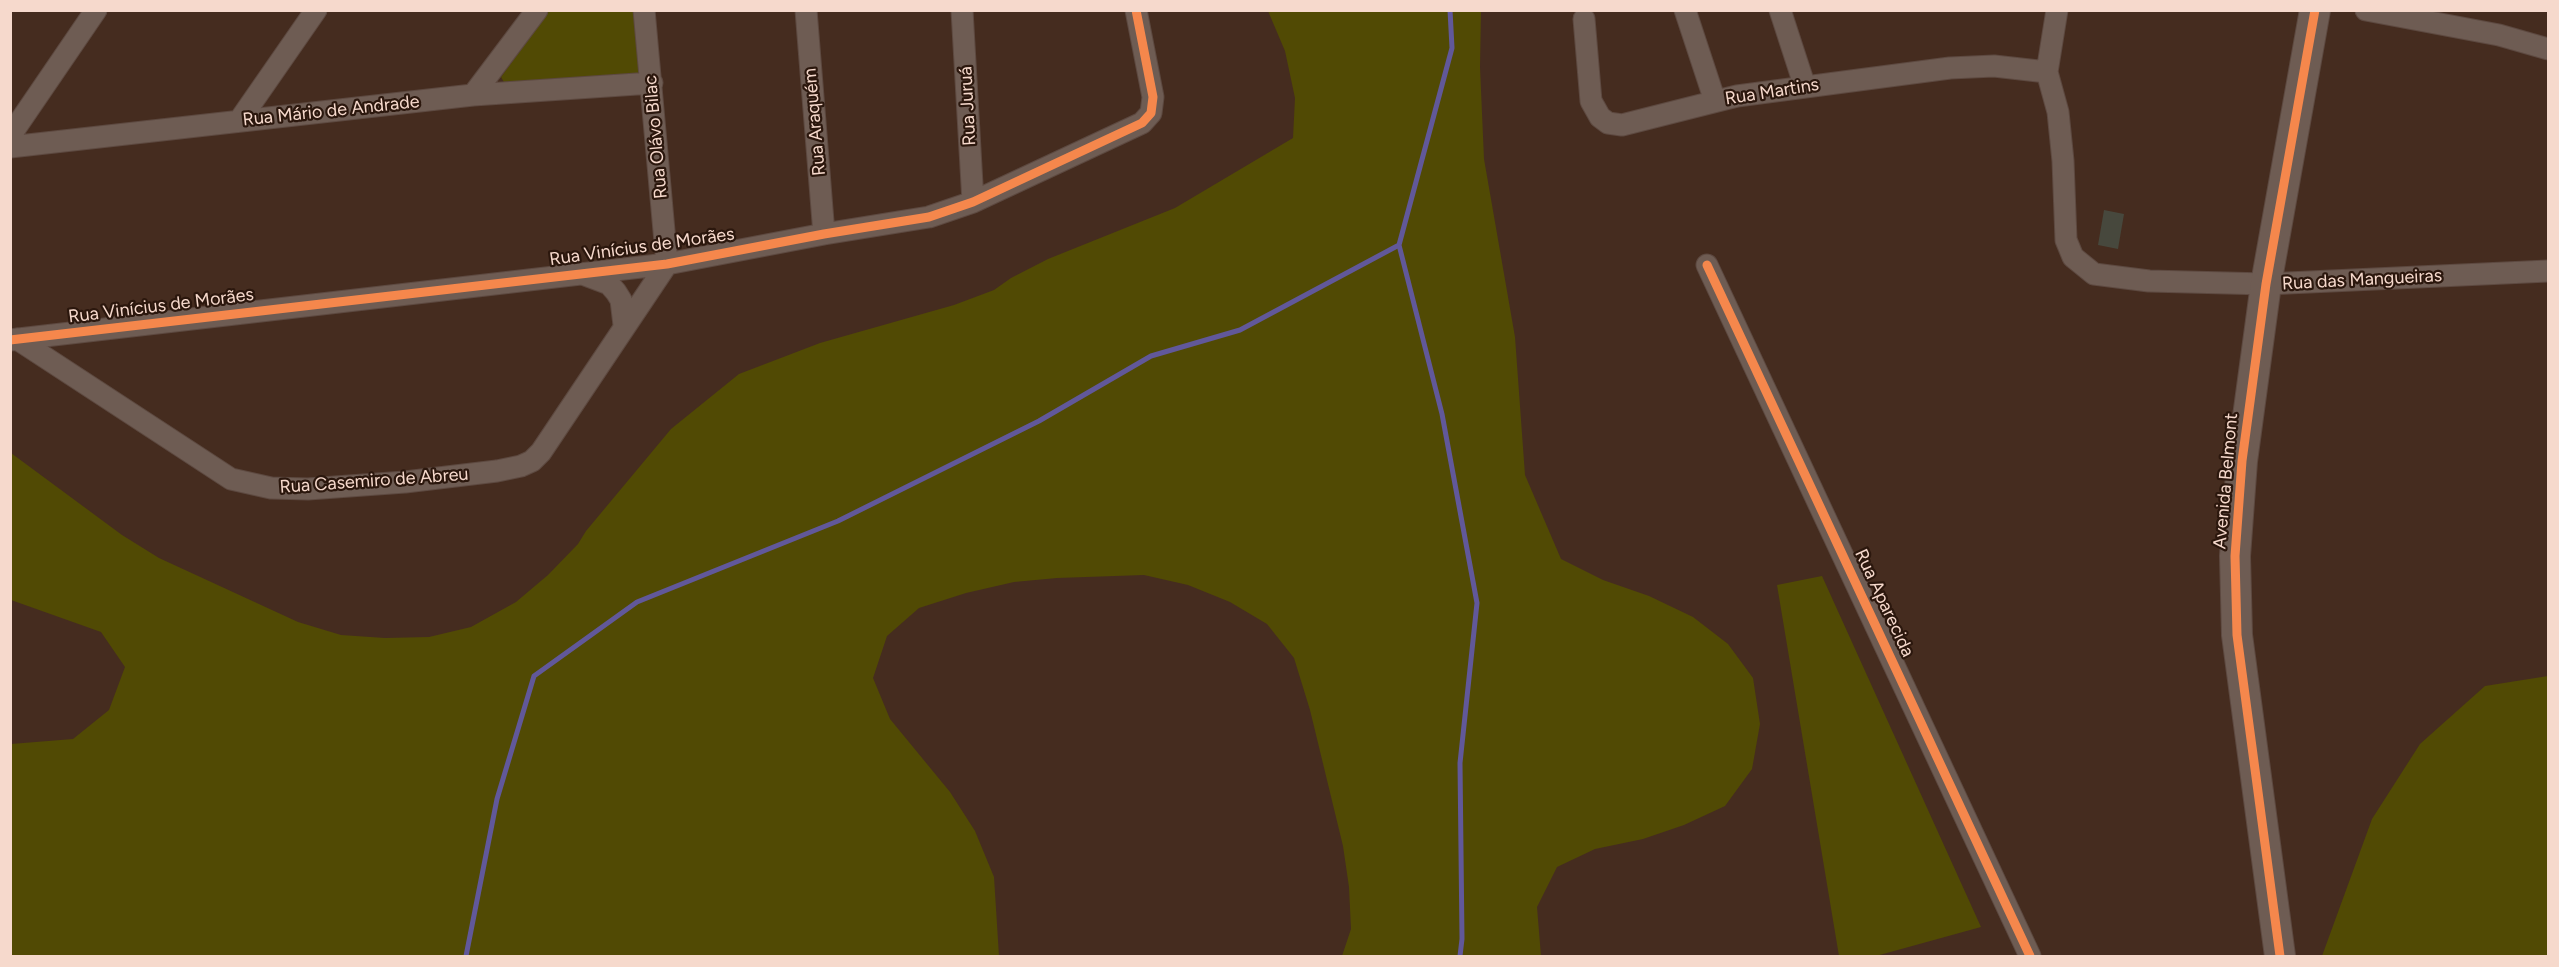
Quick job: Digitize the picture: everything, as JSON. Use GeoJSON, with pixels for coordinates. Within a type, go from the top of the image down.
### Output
{"type":"FeatureCollection","features":[{"type":"Feature","properties":{"kind":"street"},"geometry":{"type":"LineString","coordinates":[[14,125],[96,10]]}},
{"type":"Feature","properties":{"kind":"street"},"geometry":{"type":"LineString","coordinates":[[239,121],[316,10]]}},
{"type":"Feature","properties":{"kind":"street"},"geometry":{"type":"LineString","coordinates":[[473,95],[537,10]]}},
{"type":"Feature","properties":{"kind":"street","name":"Rua Olávo Bilac"},"geometry":{"type":"LineString","coordinates":[[644,10],[667,264]]}},
{"type":"Feature","properties":{"kind":"street","name":"Rua Araquém"},"geometry":{"type":"LineString","coordinates":[[806,10],[824,234]]}},
{"type":"Feature","properties":{"kind":"street","name":"Rua Juruá"},"geometry":{"type":"LineString","coordinates":[[962,10],[973,202]]}},
{"type":"Feature","properties":{"kind":"street","name":"Rua Vinícius de Morães"},"geometry":{"type":"LineString","coordinates":[[14,340],[667,264],[824,234],[929,217],[973,202],[1142,123],[1151,113],[1153,97],[1136,10]]}},
{"type":"Feature","properties":{"kind":"street"},"geometry":{"type":"LineString","coordinates":[[1685,10],[1715,101]]}},
{"type":"Feature","properties":{"kind":"street"},"geometry":{"type":"LineString","coordinates":[[1780,10],[1805,87]]}},
{"type":"Feature","properties":{"kind":"street","name":"Rua das Mangueiras"},"geometry":{"type":"LineString","coordinates":[[2057,10],[2047,72],[2058,112],[2063,161],[2066,240],[2073,257],[2080,265],[2094,274],[2149,281],[2266,284],[2548,271]]}},
{"type":"Feature","properties":{"kind":"street","name":"Avenida Belmont"},"geometry":{"type":"LineString","coordinates":[[2280,957],[2237,634],[2235,556],[2242,461],[2266,284],[2315,10]]}},
{"type":"Feature","properties":{"kind":"street"},"geometry":{"type":"LineString","coordinates":[[2366,10],[2499,35],[2548,49]]}},
{"type":"Feature","properties":{"kind":"street","name":"Rua Martins"},"geometry":{"type":"LineString","coordinates":[[1584,19],[1591,101],[1600,117],[1608,123],[1622,125],[1737,96],[1950,68],[1994,66],[2047,72]]}},
{"type":"Feature","properties":{"kind":"street","name":"Rua Mário de Andrade"},"geometry":{"type":"LineString","coordinates":[[10,147],[473,95],[652,84]]}},
{"type":"Feature","properties":{"kind":"street","name":"Rua Casemiro de Abreu"},"geometry":{"type":"LineString","coordinates":[[14,340],[231,479],[271,488],[308,489],[486,473],[521,466],[532,461],[541,452],[667,264]]}},
{"type":"Feature","properties":{"kind":"street","name":"Rua Aparecida"},"geometry":{"type":"LineString","coordinates":[[1707,265],[2030,957]]}},
{"type":"Feature","properties":{"kind":"street"},"geometry":{"type":"LineString","coordinates":[[582,274],[609,284],[616,292],[621,300],[624,325]]}},
{"type":"Feature","properties":{"kind":"shaded area"},"geometry":{"type":"Polygon","coordinates":[[[549,11],[639,11],[645,66],[638,74],[505,84],[501,77],[549,11]]]}},
{"type":"Feature","properties":{"kind":"shaded area"},"geometry":{"type":"Polygon","coordinates":[[[1268,11],[1481,11],[1480,67],[1484,159],[1515,337],[1525,475],[1561,559],[1603,580],[1649,596],[1693,617],[1728,644],[1753,678],[1760,724],[1752,769],[1725,806],[1684,825],[1643,839],[1595,849],[1557,867],[1537,907],[1541,956],[1342,956],[1351,929],[1349,887],[1343,846],[1310,710],[1294,658],[1267,624],[1230,602],[1188,585],[1144,575],[1014,582],[966,593],[919,608],[887,636],[873,678],[890,719],[950,792],[975,831],[994,877],[999,956],[11,956],[11,744],[73,739],[109,710],[125,667],[101,632],[11,600],[11,453],[122,535],[159,558],[298,622],[341,635],[385,638],[429,637],[471,627],[516,602],[548,575],[578,544],[586,531],[671,429],[739,374],[820,343],[954,305],[994,290],[1011,278],[1048,259],[1175,208],[1293,138],[1295,98],[1285,51],[1268,11]]]}},
{"type":"Feature","properties":{"kind":"shaded area"},"geometry":{"type":"Polygon","coordinates":[[[1822,576],[1981,927],[1876,956],[1839,956],[1777,585],[1822,576]]]}},
{"type":"Feature","properties":{"kind":"shaded area"},"geometry":{"type":"Polygon","coordinates":[[[2548,676],[2548,956],[2322,956],[2372,819],[2420,744],[2485,686],[2548,676]]]}},
{"type":"Feature","properties":{"kind":"building"},"geometry":{"type":"Polygon","coordinates":[[[2104,210],[2124,214],[2118,249],[2098,245],[2104,210]]]}},
{"type":"Feature","properties":{"kind":"waterway"},"geometry":{"type":"LineString","coordinates":[[1450,10],[1452,48],[1399,245],[1442,414],[1477,603],[1460,763],[1462,939],[1460,956]]}},
{"type":"Feature","properties":{"kind":"waterway"},"geometry":{"type":"LineString","coordinates":[[466,956],[497,799],[534,676],[637,602],[838,521],[1039,421],[1151,356],[1240,330],[1399,245]]}},
{"type":"Feature","properties":{"kind":"cycle path"},"geometry":{"type":"LineString","coordinates":[[10,340],[667,264],[824,234],[929,217],[973,202],[1142,123],[1151,113],[1153,97],[1136,10]]}},
{"type":"Feature","properties":{"kind":"cycle path"},"geometry":{"type":"LineString","coordinates":[[2280,956],[2237,635],[2235,556],[2242,461],[2266,284],[2315,10]]}},
{"type":"Feature","properties":{"kind":"cycle path"},"geometry":{"type":"LineString","coordinates":[[1707,265],[2030,956]]}}]}
